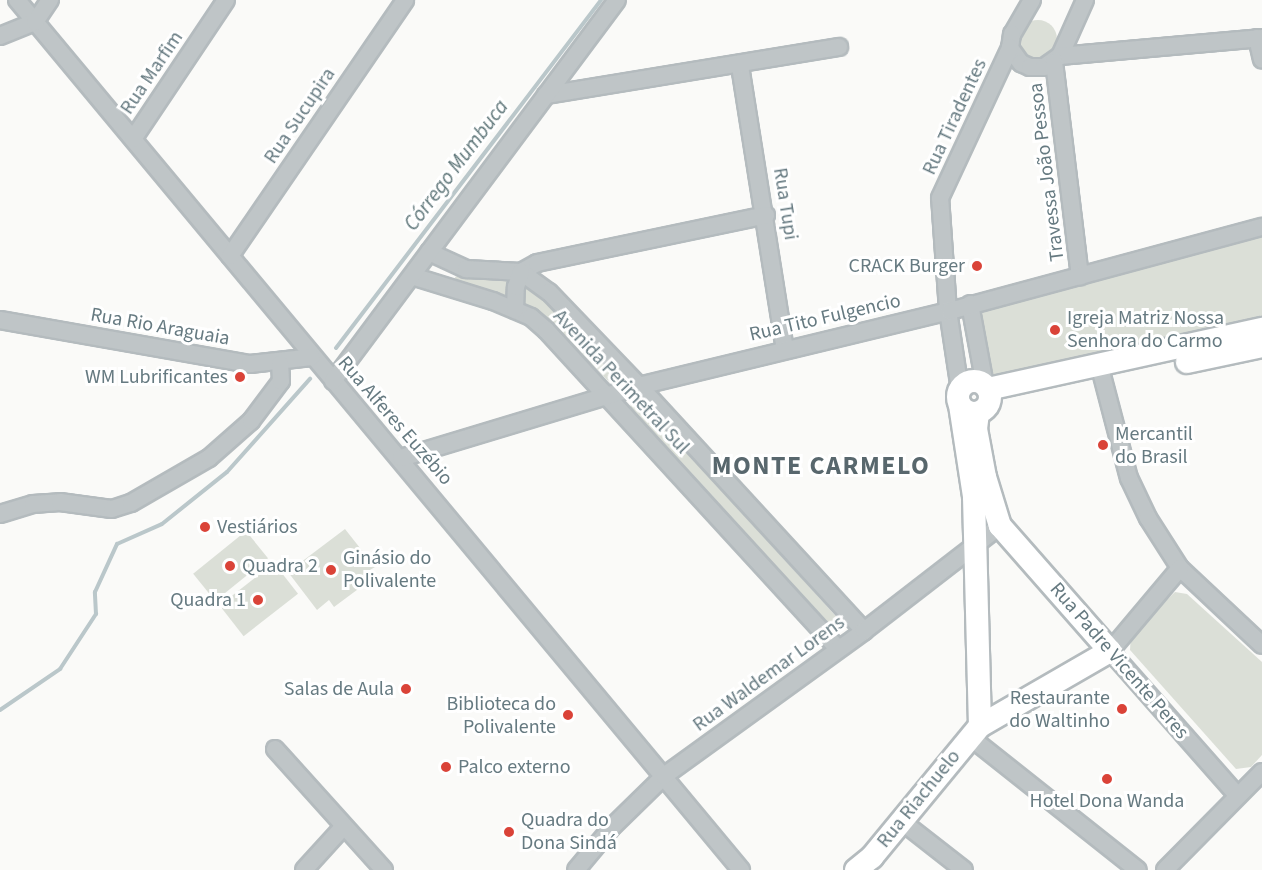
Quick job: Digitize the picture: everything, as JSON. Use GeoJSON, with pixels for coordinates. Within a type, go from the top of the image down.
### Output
{"type":"FeatureCollection","features":[{"type":"Feature","properties":{"kind":"main road"},"geometry":{"type":"LineString","coordinates":[[1100,372],[1262,329]]}},
{"type":"Feature","properties":{"kind":"main road"},"geometry":{"type":"LineString","coordinates":[[977,398],[1100,372],[1262,346]]}},
{"type":"Feature","properties":{"kind":"main road"},"geometry":{"type":"LineString","coordinates":[[977,398],[976,429],[985,477],[1000,526]]}},
{"type":"Feature","properties":{"kind":"main road"},"geometry":{"type":"LineString","coordinates":[[975,731],[974,497],[977,398]]}},
{"type":"Feature","properties":{"kind":"main road","name":"Rua Padre Vicente Peres"},"geometry":{"type":"LineString","coordinates":[[1000,526],[1110,651]]}},
{"type":"Feature","properties":{"kind":"main road","name":"Rua Riachuelo"},"geometry":{"type":"LineString","coordinates":[[865,866],[900,820],[975,731],[1110,651]]}},
{"type":"Feature","properties":{"kind":"street","name":"Rua Alferes Euzébio"},"geometry":{"type":"LineString","coordinates":[[17,0],[312,357],[401,458],[741,870]]}},
{"type":"Feature","properties":{"kind":"street"},"geometry":{"type":"LineString","coordinates":[[0,36],[35,22],[50,0]]}},
{"type":"Feature","properties":{"kind":"street","name":"Rua Marfim"},"geometry":{"type":"LineString","coordinates":[[133,139],[226,0]]}},
{"type":"Feature","properties":{"kind":"street","name":"Rua Sucupira"},"geometry":{"type":"LineString","coordinates":[[230,256],[405,0]]}},
{"type":"Feature","properties":{"kind":"street"},"geometry":{"type":"LineString","coordinates":[[333,381],[617,0]]}},
{"type":"Feature","properties":{"kind":"street","name":"Rua Tiradentes"},"geometry":{"type":"LineString","coordinates":[[977,398],[948,311],[940,198],[1010,48],[1012,34],[1032,0]]}},
{"type":"Feature","properties":{"kind":"street"},"geometry":{"type":"LineString","coordinates":[[1057,59],[1085,0]]}},
{"type":"Feature","properties":{"kind":"street"},"geometry":{"type":"LineString","coordinates":[[1010,48],[1021,63],[1030,67],[1057,59],[1259,38],[1262,59]]}},
{"type":"Feature","properties":{"kind":"street"},"geometry":{"type":"LineString","coordinates":[[546,95],[740,66],[839,47]]}},
{"type":"Feature","properties":{"kind":"street","name":"Travessa João Pessoa"},"geometry":{"type":"LineString","coordinates":[[1057,59],[1080,276]]}},
{"type":"Feature","properties":{"kind":"street","name":"Rua Tupi"},"geometry":{"type":"LineString","coordinates":[[740,66],[766,215],[785,349]]}},
{"type":"Feature","properties":{"kind":"street"},"geometry":{"type":"LineString","coordinates":[[429,252],[466,269],[521,272],[537,263],[766,215]]}},
{"type":"Feature","properties":{"kind":"street","name":"Rua Tito Fulgencio"},"geometry":{"type":"LineString","coordinates":[[401,458],[610,397],[639,386],[948,311],[1262,227]]}},
{"type":"Feature","properties":{"kind":"street"},"geometry":{"type":"LineString","coordinates":[[515,310],[516,287],[521,272]]}},
{"type":"Feature","properties":{"kind":"street","name":"Avenida Perimetral Sul"},"geometry":{"type":"LineString","coordinates":[[521,272],[549,292],[639,386],[864,631]]}},
{"type":"Feature","properties":{"kind":"street","name":"Avenida Perimetral Sul"},"geometry":{"type":"LineString","coordinates":[[412,276],[515,310],[546,330],[610,397],[838,649]]}},
{"type":"Feature","properties":{"kind":"street"},"geometry":{"type":"LineString","coordinates":[[970,304],[977,398]]}},
{"type":"Feature","properties":{"kind":"street","name":"Rua Rio Araguaia"},"geometry":{"type":"LineString","coordinates":[[0,320],[250,364],[280,364],[312,357]]}},
{"type":"Feature","properties":{"kind":"street"},"geometry":{"type":"LineString","coordinates":[[0,514],[33,504],[60,502],[112,509],[131,503],[209,458],[251,421],[281,381],[280,364]]}},
{"type":"Feature","properties":{"kind":"street"},"geometry":{"type":"LineString","coordinates":[[1100,372],[1129,478],[1180,568],[1262,645]]}},
{"type":"Feature","properties":{"kind":"street","name":"Rua Waldemar Lorens"},"geometry":{"type":"LineString","coordinates":[[576,870],[612,827],[664,776],[864,631],[976,547],[1000,526]]}},
{"type":"Feature","properties":{"kind":"street"},"geometry":{"type":"LineString","coordinates":[[1110,651],[1180,568]]}},
{"type":"Feature","properties":{"kind":"street","name":"Rua Padre Vicente Peres"},"geometry":{"type":"LineString","coordinates":[[1110,651],[1238,796]]}},
{"type":"Feature","properties":{"kind":"street"},"geometry":{"type":"LineString","coordinates":[[975,731],[1138,870]]}},
{"type":"Feature","properties":{"kind":"street"},"geometry":{"type":"LineString","coordinates":[[276,749],[384,870]]}},
{"type":"Feature","properties":{"kind":"street"},"geometry":{"type":"LineString","coordinates":[[1165,870],[1262,772]]}},
{"type":"Feature","properties":{"kind":"street"},"geometry":{"type":"LineString","coordinates":[[900,820],[964,870]]}},
{"type":"Feature","properties":{"kind":"street"},"geometry":{"type":"LineString","coordinates":[[304,870],[344,826]]}},
{"type":"Feature","properties":{"kind":"shaded area"},"geometry":{"type":"Polygon","coordinates":[[[1038,20],[1052,25],[1057,39],[1052,53],[1038,58],[1024,53],[1019,39],[1024,25],[1038,20]]]}},
{"type":"Feature","properties":{"kind":"shaded area"},"geometry":{"type":"Polygon","coordinates":[[[1262,237],[1262,325],[992,378],[977,312],[986,306],[1262,237]]]}},
{"type":"Feature","properties":{"kind":"shaded area"},"geometry":{"type":"Polygon","coordinates":[[[460,275],[509,278],[507,297],[456,283],[455,277],[460,275]]]}},
{"type":"Feature","properties":{"kind":"shaded area"},"geometry":{"type":"Polygon","coordinates":[[[522,285],[544,296],[620,378],[618,384],[613,386],[545,317],[524,305],[522,285]]]}},
{"type":"Feature","properties":{"kind":"shaded area"},"geometry":{"type":"Polygon","coordinates":[[[635,399],[642,402],[842,623],[840,629],[835,632],[631,410],[630,401],[635,399]]]}},
{"type":"Feature","properties":{"kind":"shaded area","name":"Ginásio do Polivalente"},"geometry":{"type":"Polygon","coordinates":[[[345,529],[375,567],[363,574],[369,581],[334,607],[329,600],[317,610],[288,572],[345,529]]]}},
{"type":"Feature","properties":{"kind":"shaded area","name":"Quadra 2"},"geometry":{"type":"Polygon","coordinates":[[[246,531],[268,558],[215,601],[193,574],[246,531]]]}},
{"type":"Feature","properties":{"kind":"shaded area","name":"Quadra 1"},"geometry":{"type":"Polygon","coordinates":[[[274,563],[298,594],[244,636],[220,605],[274,563]]]}},
{"type":"Feature","properties":{"kind":"shaded area"},"geometry":{"type":"Polygon","coordinates":[[[1175,592],[1187,594],[1262,662],[1262,755],[1251,767],[1236,769],[1130,650],[1131,634],[1175,592]]]}},
{"type":"Feature","properties":{"kind":"waterway","name":"Córrego Mumbuca"},"geometry":{"type":"LineString","coordinates":[[336,348],[601,0]]}},
{"type":"Feature","properties":{"kind":"waterway","name":"Córrego Mumbuca"},"geometry":{"type":"LineString","coordinates":[[0,710],[60,669],[96,614],[95,592],[117,544],[162,524],[227,472],[310,379]]}},
{"type":"Feature","properties":{"kind":"place","name":"CRACK Burger"},"geometry":{"type":"Point","coordinates":[977,266]}},
{"type":"Feature","properties":{"kind":"place","name":"Igreja Matriz Nossa Senhora do Carmo"},"geometry":{"type":"Point","coordinates":[1055,330]}},
{"type":"Feature","properties":{"kind":"place","name":"WM Lubrificantes"},"geometry":{"type":"Point","coordinates":[240,377]}},
{"type":"Feature","properties":{"kind":"place","name":"Mercantil do Brasil"},"geometry":{"type":"Point","coordinates":[1103,445]}},
{"type":"Feature","properties":{"kind":"place","name":"Vestiários"},"geometry":{"type":"Point","coordinates":[205,527]}},
{"type":"Feature","properties":{"kind":"place","name":"Quadra 2"},"geometry":{"type":"Point","coordinates":[230,566]}},
{"type":"Feature","properties":{"kind":"place","name":"Ginásio do Polivalente"},"geometry":{"type":"Point","coordinates":[331,570]}},
{"type":"Feature","properties":{"kind":"place","name":"Quadra 1"},"geometry":{"type":"Point","coordinates":[258,600]}},
{"type":"Feature","properties":{"kind":"place","name":"Salas de Aula"},"geometry":{"type":"Point","coordinates":[406,689]}},
{"type":"Feature","properties":{"kind":"place","name":"Restaurante do Waltinho"},"geometry":{"type":"Point","coordinates":[1122,709]}},
{"type":"Feature","properties":{"kind":"place","name":"Biblioteca do Polivalente"},"geometry":{"type":"Point","coordinates":[568,715]}},
{"type":"Feature","properties":{"kind":"place","name":"Palco externo"},"geometry":{"type":"Point","coordinates":[446,767]}},
{"type":"Feature","properties":{"kind":"place","name":"Hotel Dona Wanda"},"geometry":{"type":"Point","coordinates":[1107,779]}},
{"type":"Feature","properties":{"kind":"place","name":"Quadra do Dona Sindá"},"geometry":{"type":"Point","coordinates":[509,832]}},
{"type":"Feature","properties":{"kind":"district","name":"MONTE CARMELO"},"geometry":{"type":"Point","coordinates":[821,466]}}]}
